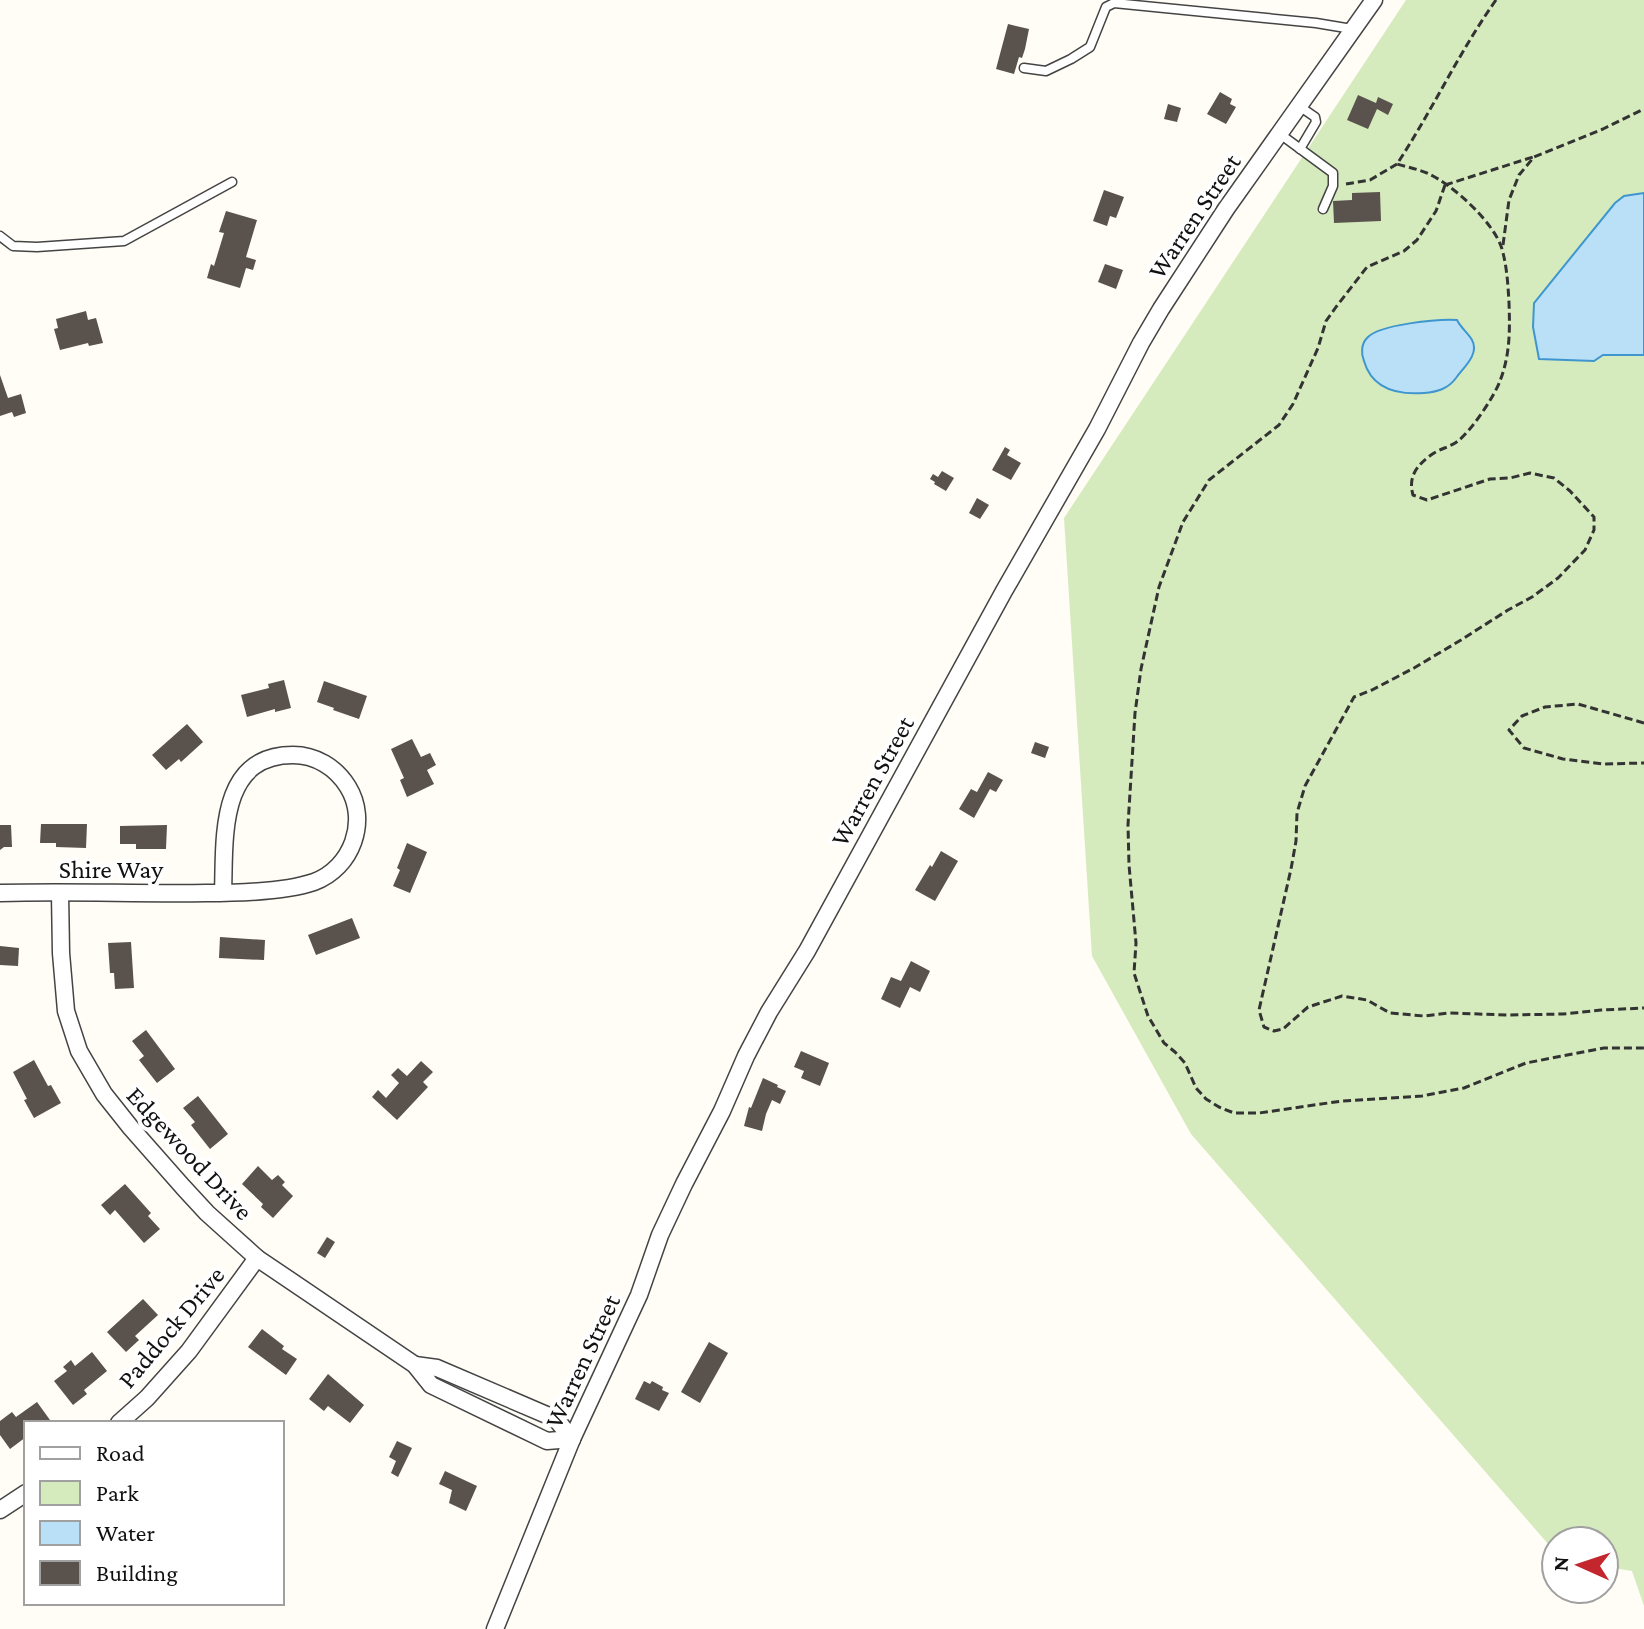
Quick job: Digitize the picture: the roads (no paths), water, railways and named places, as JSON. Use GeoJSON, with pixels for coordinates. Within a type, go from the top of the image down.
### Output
{"type":"FeatureCollection","features":[{"type":"Feature","properties":{"kind":"street","name":"Warren Street"},"geometry":{"type":"LineString","coordinates":[[495,1629],[572,1439],[639,1295],[660,1235],[769,1012],[807,951],[1004,591],[1097,429],[1141,343],[1226,209],[1374,0]]}},
{"type":"Feature","properties":{"kind":"street","name":"Shire Way"},"geometry":{"type":"LineString","coordinates":[[0,893],[223,893],[303,885],[328,875],[339,866],[353,844],[356,804],[334,770],[310,757],[282,755],[256,765],[246,774],[237,785],[227,811],[223,893]]}},
{"type":"Feature","properties":{"kind":"street","name":"Edgewood Drive"},"geometry":{"type":"LineString","coordinates":[[60,893],[66,1011],[79,1051],[104,1094],[207,1213],[257,1258],[415,1365],[431,1385],[547,1441],[572,1439]]}},
{"type":"Feature","properties":{"kind":"street","name":"Paddock Drive"},"geometry":{"type":"LineString","coordinates":[[121,1421],[147,1398],[189,1351],[257,1258]]}},
{"type":"Feature","properties":{"kind":"street"},"geometry":{"type":"LineString","coordinates":[[0,1510],[24,1494]]}},
{"type":"Feature","properties":{"kind":"lane"},"geometry":{"type":"LineString","coordinates":[[1024,68],[1046,71],[1090,47],[1106,7],[1114,3],[1353,29]]}},
{"type":"Feature","properties":{"kind":"lane"},"geometry":{"type":"LineString","coordinates":[[1298,106],[1315,117],[1316,122],[1300,149]]}},
{"type":"Feature","properties":{"kind":"lane"},"geometry":{"type":"LineString","coordinates":[[1279,133],[1333,173],[1333,186],[1323,209]]}},
{"type":"Feature","properties":{"kind":"lane"},"geometry":{"type":"LineString","coordinates":[[0,236],[13,246],[37,247],[124,241],[232,182]]}},
{"type":"Feature","properties":{"kind":"water"},"geometry":{"type":"Polygon","coordinates":[[[1644,193],[1644,355],[1603,355],[1594,361],[1539,359],[1533,327],[1534,303],[1615,203],[1624,196],[1644,193]]]}},
{"type":"Feature","properties":{"kind":"water"},"geometry":{"type":"Polygon","coordinates":[[[1457,320],[1472,340],[1474,350],[1466,365],[1446,387],[1424,393],[1404,393],[1379,384],[1368,370],[1362,349],[1365,340],[1374,333],[1410,323],[1457,320]]]}}]}
